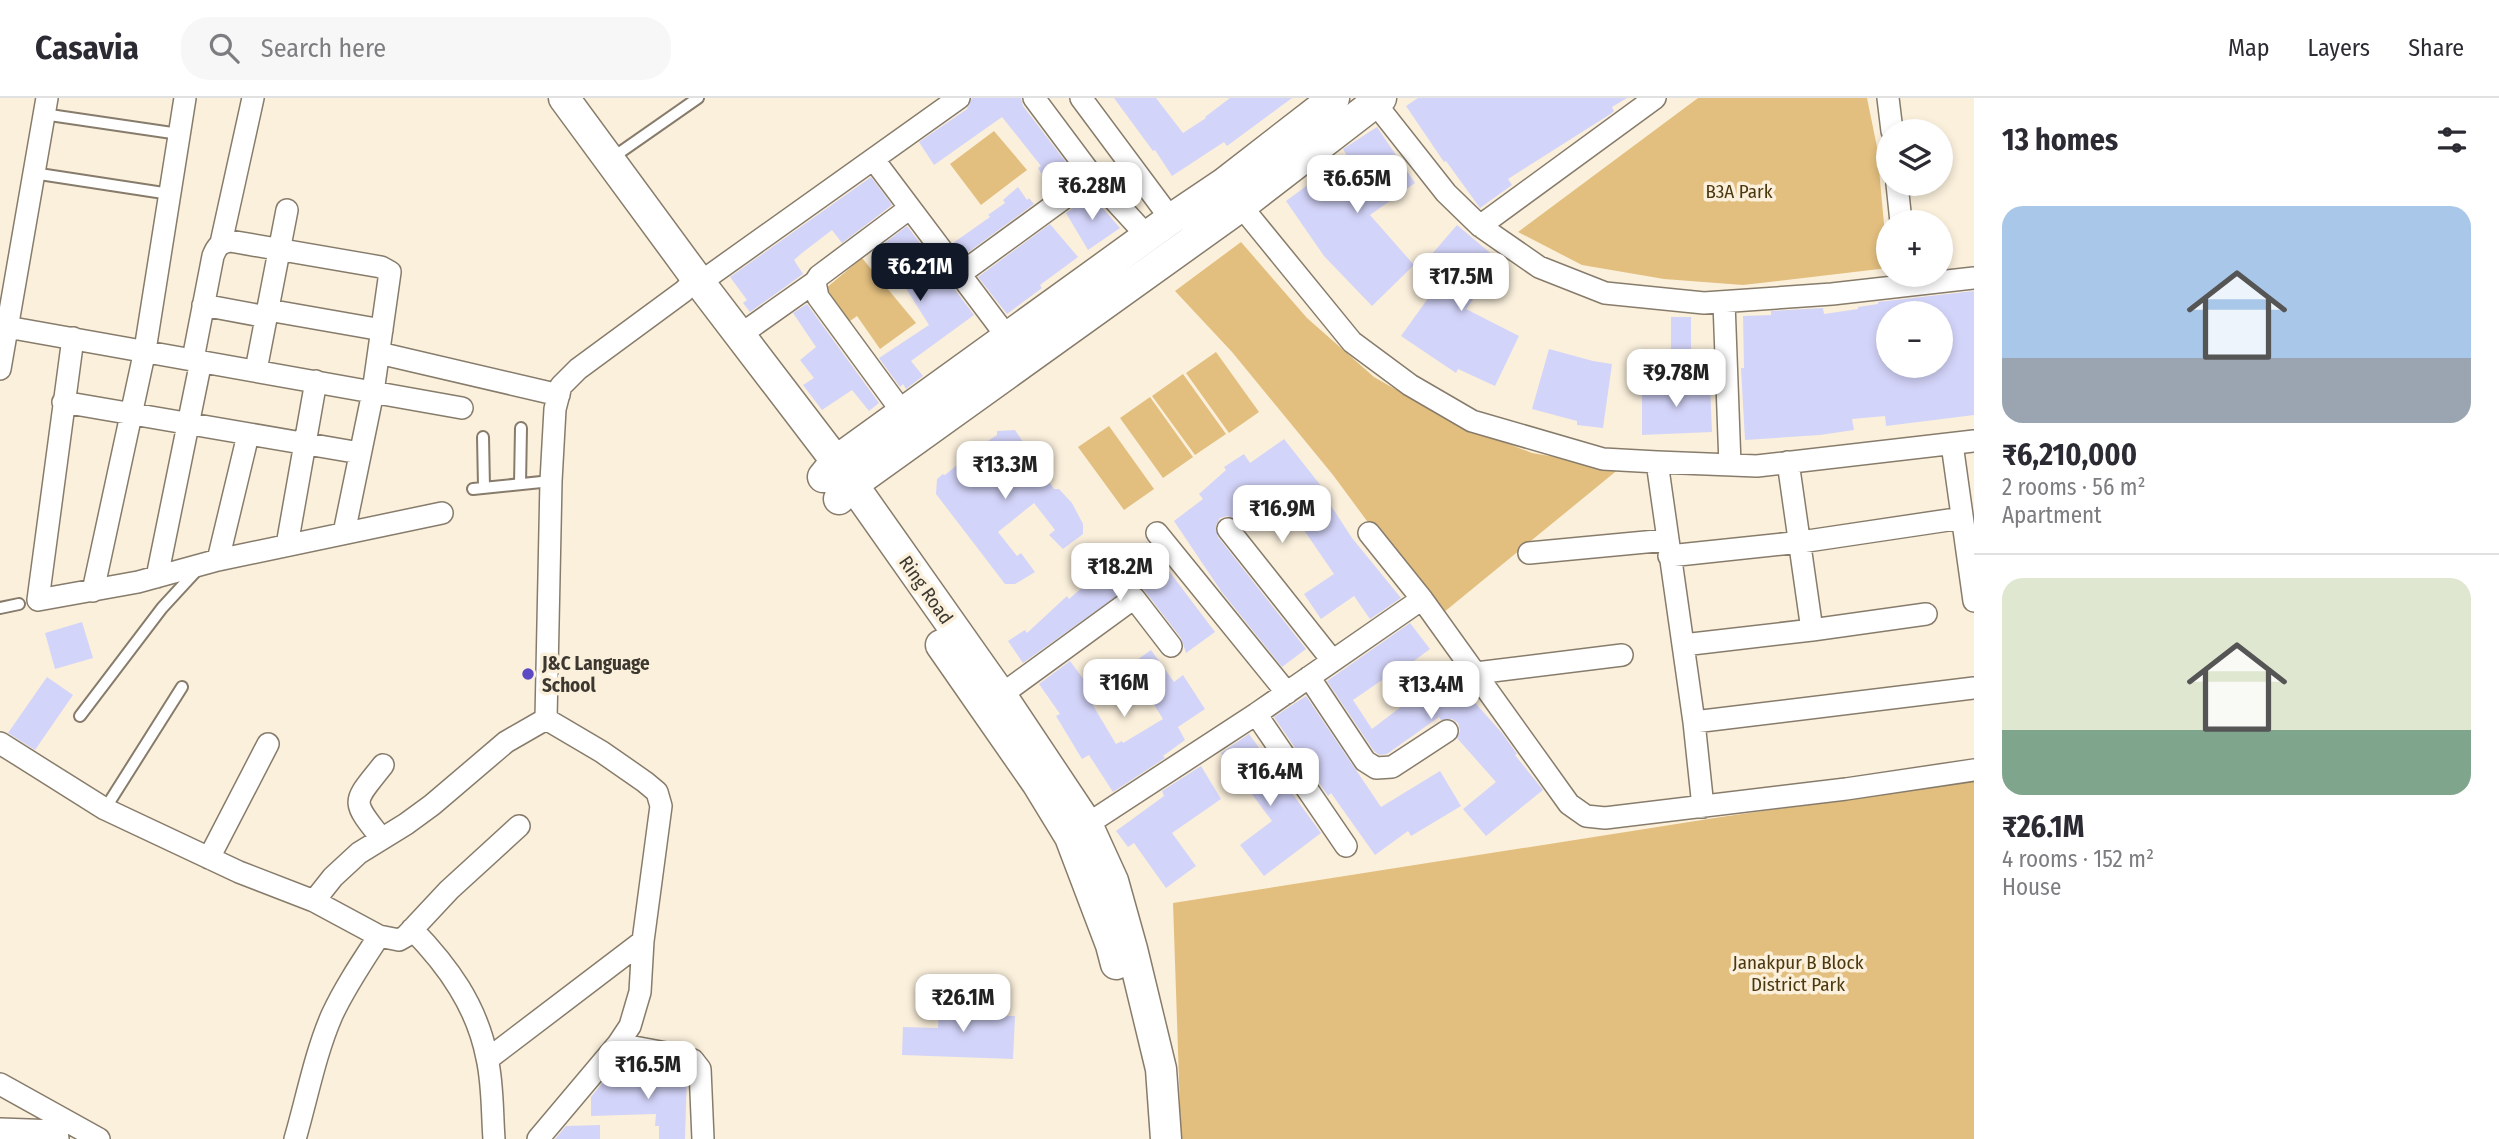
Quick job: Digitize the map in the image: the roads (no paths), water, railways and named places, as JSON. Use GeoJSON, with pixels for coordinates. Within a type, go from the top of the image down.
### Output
{"type":"FeatureCollection","features":[{"type":"Feature","properties":{"kind":"street"},"geometry":{"type":"LineString","coordinates":[[93,591],[145,350],[185,98]]}},
{"type":"Feature","properties":{"kind":"street"},"geometry":{"type":"LineString","coordinates":[[221,243],[253,98]]}},
{"type":"Feature","properties":{"kind":"street","name":"Ring Road"},"geometry":{"type":"LineString","coordinates":[[544,98],[740,335],[1037,783],[1078,830],[1111,945],[1149,1098],[1152,1139]]}},
{"type":"Feature","properties":{"kind":"street","name":"Ring Road"},"geometry":{"type":"LineString","coordinates":[[564,98],[698,282],[837,481],[1001,695],[1078,830],[1114,881],[1161,1069],[1166,1139]]}},
{"type":"Feature","properties":{"kind":"street"},"geometry":{"type":"LineString","coordinates":[[546,719],[551,481],[555,410],[561,386],[578,369],[698,282],[959,98]]}},
{"type":"Feature","properties":{"kind":"street"},"geometry":{"type":"LineString","coordinates":[[1034,98],[1093,177],[1159,228]]}},
{"type":"Feature","properties":{"kind":"street"},"geometry":{"type":"LineString","coordinates":[[1081,98],[1159,228]]}},
{"type":"Feature","properties":{"kind":"street"},"geometry":{"type":"LineString","coordinates":[[837,481],[904,414],[1159,228],[1232,195],[1334,98]]}},
{"type":"Feature","properties":{"kind":"street"},"geometry":{"type":"LineString","coordinates":[[1480,226],[1655,98]]}},
{"type":"Feature","properties":{"kind":"street"},"geometry":{"type":"LineString","coordinates":[[1888,98],[1891,119]]}},
{"type":"Feature","properties":{"kind":"street"},"geometry":{"type":"LineString","coordinates":[[837,481],[1232,195],[1378,100],[1446,193],[1480,226],[1539,267],[1605,293],[1704,303],[1876,284]]}},
{"type":"Feature","properties":{"kind":"street"},"geometry":{"type":"LineString","coordinates":[[0,369],[4,326],[45,106]]}},
{"type":"Feature","properties":{"kind":"street"},"geometry":{"type":"LineString","coordinates":[[874,160],[1009,338]]}},
{"type":"Feature","properties":{"kind":"street"},"geometry":{"type":"LineString","coordinates":[[960,274],[1093,177]]}},
{"type":"Feature","properties":{"kind":"street"},"geometry":{"type":"LineString","coordinates":[[1232,195],[1352,342],[1410,385],[1472,421],[1603,458],[1730,465],[1757,466],[1974,441]]}},
{"type":"Feature","properties":{"kind":"street"},"geometry":{"type":"LineString","coordinates":[[740,335],[815,282],[819,276],[910,208]]}},
{"type":"Feature","properties":{"kind":"street"},"geometry":{"type":"LineString","coordinates":[[256,370],[286,210]]}},
{"type":"Feature","properties":{"kind":"street"},"geometry":{"type":"LineString","coordinates":[[157,577],[188,425],[203,305],[213,256],[216,247],[221,243],[230,241],[386,268],[391,277],[373,392],[344,533]]}},
{"type":"Feature","properties":{"kind":"street"},"geometry":{"type":"LineString","coordinates":[[1953,279],[1974,278]]}},
{"type":"Feature","properties":{"kind":"street"},"geometry":{"type":"LineString","coordinates":[[815,282],[818,297],[904,414]]}},
{"type":"Feature","properties":{"kind":"street"},"geometry":{"type":"LineString","coordinates":[[1724,302],[1730,465]]}},
{"type":"Feature","properties":{"kind":"street"},"geometry":{"type":"LineString","coordinates":[[203,305],[382,330]]}},
{"type":"Feature","properties":{"kind":"street"},"geometry":{"type":"LineString","coordinates":[[4,326],[462,408]]}},
{"type":"Feature","properties":{"kind":"street"},"geometry":{"type":"LineString","coordinates":[[73,338],[38,600],[93,591],[287,545],[442,513]]}},
{"type":"Feature","properties":{"kind":"street"},"geometry":{"type":"LineString","coordinates":[[379,353],[559,395]]}},
{"type":"Feature","properties":{"kind":"street"},"geometry":{"type":"LineString","coordinates":[[287,545],[316,381]]}},
{"type":"Feature","properties":{"kind":"street"},"geometry":{"type":"LineString","coordinates":[[63,402],[360,453]]}},
{"type":"Feature","properties":{"kind":"street"},"geometry":{"type":"LineString","coordinates":[[210,563],[248,435]]}},
{"type":"Feature","properties":{"kind":"street"},"geometry":{"type":"LineString","coordinates":[[1952,444],[1974,601]]}},
{"type":"Feature","properties":{"kind":"street"},"geometry":{"type":"LineString","coordinates":[[1657,462],[1694,722],[1703,807]]}},
{"type":"Feature","properties":{"kind":"street"},"geometry":{"type":"LineString","coordinates":[[1788,462],[1812,629]]}},
{"type":"Feature","properties":{"kind":"street"},"geometry":{"type":"LineString","coordinates":[[1529,553],[1801,542],[1962,518]]}},
{"type":"Feature","properties":{"kind":"street"},"geometry":{"type":"LineString","coordinates":[[1228,529],[1332,660]]}},
{"type":"Feature","properties":{"kind":"street"},"geometry":{"type":"LineString","coordinates":[[1157,533],[1287,693]]}},
{"type":"Feature","properties":{"kind":"street"},"geometry":{"type":"LineString","coordinates":[[1369,533],[1422,599],[1569,804],[1586,816],[1605,818],[1703,807],[1974,770]]}},
{"type":"Feature","properties":{"kind":"street"},"geometry":{"type":"LineString","coordinates":[[1001,695],[1134,598],[1171,646]]}},
{"type":"Feature","properties":{"kind":"street"},"geometry":{"type":"LineString","coordinates":[[1078,830],[1256,714],[1422,599]]}},
{"type":"Feature","properties":{"kind":"street"},"geometry":{"type":"LineString","coordinates":[[1683,645],[1926,614]]}},
{"type":"Feature","properties":{"kind":"street"},"geometry":{"type":"LineString","coordinates":[[1476,673],[1622,655]]}},
{"type":"Feature","properties":{"kind":"street"},"geometry":{"type":"LineString","coordinates":[[1309,677],[1365,761],[1376,768],[1392,767],[1447,731]]}},
{"type":"Feature","properties":{"kind":"street"},"geometry":{"type":"LineString","coordinates":[[1694,722],[1974,688]]}},
{"type":"Feature","properties":{"kind":"street"},"geometry":{"type":"LineString","coordinates":[[1256,714],[1346,846]]}},
{"type":"Feature","properties":{"kind":"street"},"geometry":{"type":"LineString","coordinates":[[314,901],[341,869],[359,853],[432,805],[506,742],[546,719]]}},
{"type":"Feature","properties":{"kind":"street"},"geometry":{"type":"LineString","coordinates":[[542,1136],[630,1026],[640,992],[643,941],[661,806],[657,792],[645,782],[602,752],[546,719]]}},
{"type":"Feature","properties":{"kind":"street"},"geometry":{"type":"LineString","coordinates":[[0,743],[105,809],[209,858],[314,901],[379,936],[399,940],[519,826]]}},
{"type":"Feature","properties":{"kind":"street"},"geometry":{"type":"LineString","coordinates":[[209,858],[268,744]]}},
{"type":"Feature","properties":{"kind":"street"},"geometry":{"type":"LineString","coordinates":[[381,838],[357,804],[363,790],[383,765]]}},
{"type":"Feature","properties":{"kind":"street"},"geometry":{"type":"LineString","coordinates":[[412,929],[437,955],[458,983],[479,1025],[488,1059],[494,1139]]}},
{"type":"Feature","properties":{"kind":"street"},"geometry":{"type":"LineString","coordinates":[[295,1139],[332,1015],[345,989],[379,936]]}},
{"type":"Feature","properties":{"kind":"street"},"geometry":{"type":"LineString","coordinates":[[488,1059],[643,941]]}},
{"type":"Feature","properties":{"kind":"street"},"geometry":{"type":"LineString","coordinates":[[618,1044],[693,1060],[700,1069],[703,1139]]}},
{"type":"Feature","properties":{"kind":"street"},"geometry":{"type":"LineString","coordinates":[[0,1084],[59,1129]]}},
{"type":"Feature","properties":{"kind":"street"},"geometry":{"type":"LineString","coordinates":[[0,1129],[59,1129],[99,1139]]}},
{"type":"Feature","properties":{"kind":"lane"},"geometry":{"type":"LineString","coordinates":[[610,160],[698,98]]}},
{"type":"Feature","properties":{"kind":"lane"},"geometry":{"type":"LineString","coordinates":[[45,106],[179,134]]}},
{"type":"Feature","properties":{"kind":"lane"},"geometry":{"type":"LineString","coordinates":[[33,173],[170,194]]}},
{"type":"Feature","properties":{"kind":"lane"},"geometry":{"type":"LineString","coordinates":[[520,484],[522,428]]}},
{"type":"Feature","properties":{"kind":"lane"},"geometry":{"type":"LineString","coordinates":[[483,437],[479,488],[551,481]]}},
{"type":"Feature","properties":{"kind":"lane"},"geometry":{"type":"LineString","coordinates":[[80,716],[162,608],[210,563]]}},
{"type":"Feature","properties":{"kind":"lane"},"geometry":{"type":"LineString","coordinates":[[0,608],[19,604]]}},
{"type":"Feature","properties":{"kind":"lane"},"geometry":{"type":"LineString","coordinates":[[105,809],[182,687]]}},
{"type":"Feature","properties":{"kind":"place","name":"J&C Language School"},"geometry":{"type":"Point","coordinates":[528,674]}},
{"type":"Feature","properties":{"kind":"park label","name":"B3A Park"},"geometry":{"type":"Point","coordinates":[1739,191]}},
{"type":"Feature","properties":{"kind":"park label","name":"Janakpur B Block District Park"},"geometry":{"type":"Point","coordinates":[1798,973]}}]}
